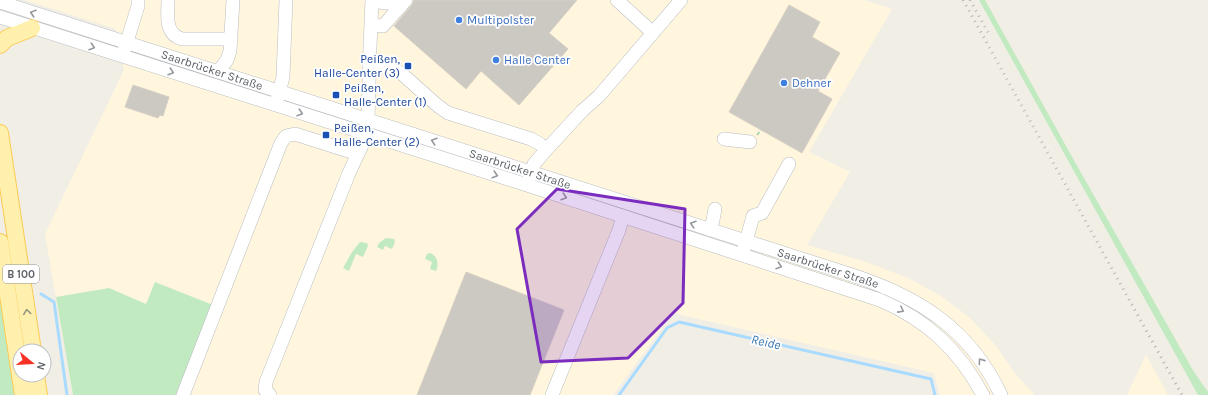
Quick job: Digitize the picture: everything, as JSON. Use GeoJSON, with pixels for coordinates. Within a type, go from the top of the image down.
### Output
{"type":"FeatureCollection","features":[{"type":"Feature","properties":{"kind":"main road"},"geometry":{"type":"LineString","coordinates":[[0,45],[7,38],[32,28]]}},
{"type":"Feature","properties":{"kind":"main road","name":"B 100"},"geometry":{"type":"LineString","coordinates":[[0,133],[32,343]]}},
{"type":"Feature","properties":{"kind":"main road","name":"B 100"},"geometry":{"type":"LineString","coordinates":[[0,242],[23,395]]}},
{"type":"Feature","properties":{"kind":"main road"},"geometry":{"type":"LineString","coordinates":[[37,383],[39,395]]}},
{"type":"Feature","properties":{"kind":"street"},"geometry":{"type":"LineString","coordinates":[[122,56],[138,6],[138,0]]}},
{"type":"Feature","properties":{"kind":"street"},"geometry":{"type":"LineString","coordinates":[[168,0],[168,26],[169,30],[174,36],[182,39],[231,42]]}},
{"type":"Feature","properties":{"kind":"street"},"geometry":{"type":"LineString","coordinates":[[218,72],[224,65],[229,55],[233,0]]}},
{"type":"Feature","properties":{"kind":"street"},"geometry":{"type":"LineString","coordinates":[[275,106],[284,70],[286,0]]}},
{"type":"Feature","properties":{"kind":"street"},"geometry":{"type":"LineString","coordinates":[[617,0],[653,33]]}},
{"type":"Feature","properties":{"kind":"street"},"geometry":{"type":"LineString","coordinates":[[270,395],[265,390],[266,382],[363,143],[368,120],[372,1],[404,2]]}},
{"type":"Feature","properties":{"kind":"street","name":"Saarbrücker Straße"},"geometry":{"type":"LineString","coordinates":[[0,2],[869,281],[900,294],[920,305],[944,322],[970,346],[986,369],[1001,395]]}},
{"type":"Feature","properties":{"kind":"street"},"geometry":{"type":"LineString","coordinates":[[370,25],[384,26],[404,2]]}},
{"type":"Feature","properties":{"kind":"street"},"geometry":{"type":"LineString","coordinates":[[527,185],[531,172],[537,161],[582,111],[599,96],[653,33],[675,2]]}},
{"type":"Feature","properties":{"kind":"street","name":"Saarbrücker Straße"},"geometry":{"type":"LineString","coordinates":[[0,17],[865,294],[894,306],[935,333],[947,344],[967,369],[983,395]]}},
{"type":"Feature","properties":{"kind":"street"},"geometry":{"type":"LineString","coordinates":[[369,67],[384,67],[401,73],[448,113],[531,139],[540,144],[546,150]]}},
{"type":"Feature","properties":{"kind":"street"},"geometry":{"type":"LineString","coordinates":[[183,395],[281,143],[286,136],[295,134],[358,154]]}},
{"type":"Feature","properties":{"kind":"street"},"geometry":{"type":"LineString","coordinates":[[724,139],[750,142]]}},
{"type":"Feature","properties":{"kind":"street"},"geometry":{"type":"LineString","coordinates":[[742,254],[746,241],[749,214],[762,213],[789,164]]}},
{"type":"Feature","properties":{"kind":"street"},"geometry":{"type":"LineString","coordinates":[[710,230],[715,208]]}},
{"type":"Feature","properties":{"kind":"street"},"geometry":{"type":"LineString","coordinates":[[552,395],[619,230],[623,216]]}},
{"type":"Feature","properties":{"kind":"highlighted area"},"geometry":{"type":"Polygon","coordinates":[[[557,189],[685,209],[683,303],[628,358],[541,362],[517,229],[557,189]]]}},
{"type":"Feature","properties":{"kind":"shaded area"},"geometry":{"type":"Polygon","coordinates":[[[25,0],[864,0],[892,9],[809,152],[850,172],[807,245],[866,262],[908,278],[941,296],[970,318],[996,346],[1016,375],[1035,395],[940,395],[934,373],[673,313],[613,395],[73,395],[45,234],[124,70],[116,29],[25,0]]]}},
{"type":"Feature","properties":{"kind":"shaded area"},"geometry":{"type":"Polygon","coordinates":[[[1146,355],[1168,395],[1127,395],[1146,355]]]}},
{"type":"Feature","properties":{"kind":"green space"},"geometry":{"type":"Polygon","coordinates":[[[979,0],[985,0],[1194,372],[1208,392],[1208,395],[1198,395],[979,0]]]}},
{"type":"Feature","properties":{"kind":"green space"},"geometry":{"type":"Polygon","coordinates":[[[386,238],[394,239],[395,242],[392,249],[385,246],[383,250],[377,247],[379,243],[386,238]]]}},
{"type":"Feature","properties":{"kind":"green space"},"geometry":{"type":"Polygon","coordinates":[[[360,242],[367,243],[368,246],[363,257],[356,254],[349,271],[343,268],[352,252],[360,242]]]}},
{"type":"Feature","properties":{"kind":"green space"},"geometry":{"type":"Polygon","coordinates":[[[430,253],[435,256],[437,260],[436,271],[430,269],[432,262],[425,259],[427,254],[430,253]]]}},
{"type":"Feature","properties":{"kind":"green space"},"geometry":{"type":"Polygon","coordinates":[[[155,282],[213,305],[179,395],[73,395],[56,297],[109,288],[146,304],[155,282]]]}},
{"type":"Feature","properties":{"kind":"green space"},"geometry":{"type":"Polygon","coordinates":[[[0,285],[12,358],[12,383],[16,383],[18,395],[0,395],[0,285]]]}},
{"type":"Feature","properties":{"kind":"building","name":"Halle Center"},"geometry":{"type":"Polygon","coordinates":[[[414,0],[577,0],[549,33],[568,49],[519,105],[481,71],[466,89],[394,26],[412,5],[414,0]]]}},
{"type":"Feature","properties":{"kind":"building","name":"Dehner"},"geometry":{"type":"Polygon","coordinates":[[[789,5],[820,22],[812,37],[840,53],[818,91],[832,99],[802,153],[729,112],[789,5]]]}},
{"type":"Feature","properties":{"kind":"building"},"geometry":{"type":"Polygon","coordinates":[[[133,85],[169,97],[163,116],[160,115],[158,118],[125,107],[133,85]]]}},
{"type":"Feature","properties":{"kind":"building"},"geometry":{"type":"Polygon","coordinates":[[[466,272],[564,310],[530,395],[417,395],[466,272]]]}},
{"type":"Feature","properties":{"kind":"waterway","name":"Reide"},"geometry":{"type":"LineString","coordinates":[[41,294],[54,302],[67,395]]}},
{"type":"Feature","properties":{"kind":"waterway","name":"Reide"},"geometry":{"type":"LineString","coordinates":[[619,395],[667,328],[679,322],[931,379],[935,395]]}},
{"type":"Feature","properties":{"kind":"railway"},"geometry":{"type":"LineString","coordinates":[[963,0],[1182,395]]}},
{"type":"Feature","properties":{"kind":"railway"},"geometry":{"type":"LineString","coordinates":[[970,0],[990,36]]}},
{"type":"Feature","properties":{"kind":"place","name":"Multipolster"},"geometry":{"type":"Point","coordinates":[459,20]}},
{"type":"Feature","properties":{"kind":"place","name":"Halle Center"},"geometry":{"type":"Point","coordinates":[496,60]}},
{"type":"Feature","properties":{"kind":"place","name":"Peißen, Halle-Center (3)"},"geometry":{"type":"Point","coordinates":[408,66]}},
{"type":"Feature","properties":{"kind":"place","name":"Dehner"},"geometry":{"type":"Point","coordinates":[784,83]}},
{"type":"Feature","properties":{"kind":"place","name":"Peißen, Halle-Center (1)"},"geometry":{"type":"Point","coordinates":[336,95]}},
{"type":"Feature","properties":{"kind":"place","name":"Peißen, Halle-Center (2)"},"geometry":{"type":"Point","coordinates":[326,135]}}]}
